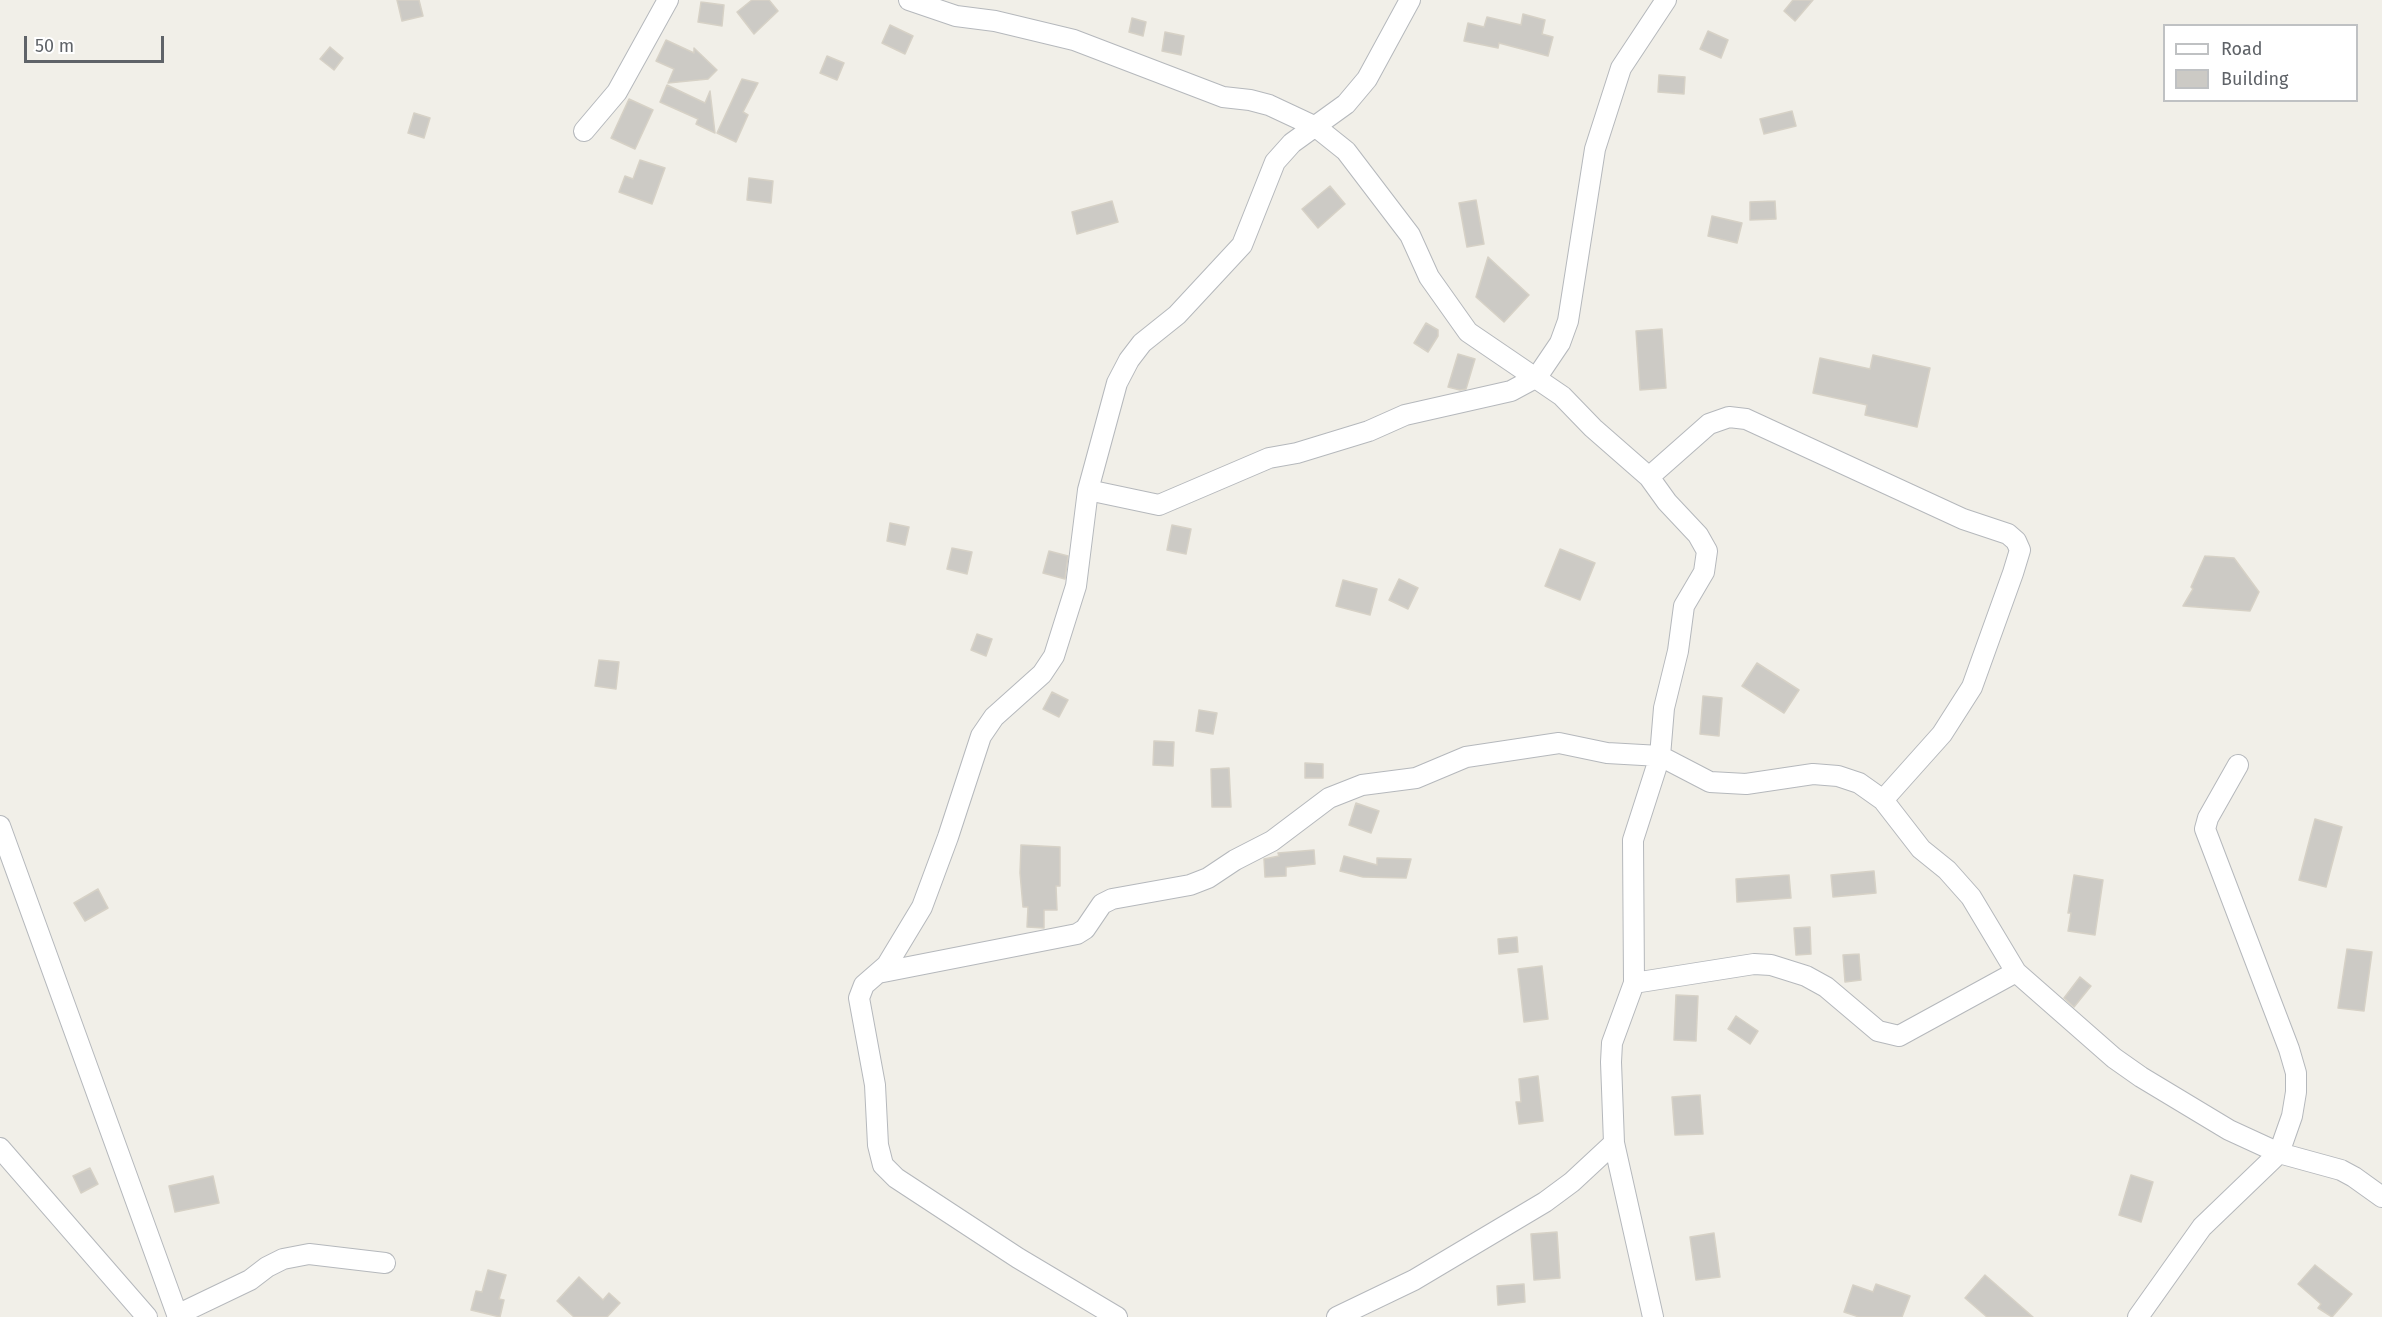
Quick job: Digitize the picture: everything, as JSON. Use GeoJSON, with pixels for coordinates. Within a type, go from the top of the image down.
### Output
{"type":"FeatureCollection","features":[{"type":"Feature","properties":{"kind":"street"},"geometry":{"type":"LineString","coordinates":[[584,130],[617,92],[668,0]]}},
{"type":"Feature","properties":{"kind":"street"},"geometry":{"type":"LineString","coordinates":[[909,0],[956,16],[995,21],[1074,40],[1223,97],[1269,105],[1316,127],[1346,151],[1410,235],[1429,277],[1468,332],[1562,396],[1593,428],[1649,477],[1667,502],[1698,535],[1707,551],[1704,572],[1684,606],[1678,651],[1664,708],[1660,756],[1634,840],[1634,983],[1612,1043],[1614,1143],[1653,1317]]}},
{"type":"Feature","properties":{"kind":"street"},"geometry":{"type":"LineString","coordinates":[[1117,1317],[1018,1258],[896,1178],[883,1165],[878,1145],[875,1085],[859,998],[864,985],[887,964],[922,907],[981,736],[994,717],[1042,674],[1054,656],[1076,586],[1088,490],[1117,382],[1129,360],[1142,343],[1177,315],[1242,246],[1257,213],[1267,178],[1275,162],[1292,143],[1346,104],[1367,79],[1410,0]]}},
{"type":"Feature","properties":{"kind":"street"},"geometry":{"type":"LineString","coordinates":[[1088,490],[1159,505],[1269,458],[1297,453],[1369,431],[1405,415],[1511,391],[1537,377],[1560,343],[1568,321],[1595,149],[1621,68],[1666,0]]}},
{"type":"Feature","properties":{"kind":"street"},"geometry":{"type":"LineString","coordinates":[[1649,477],[1709,424],[1730,417],[1746,419],[1963,519],[2008,534],[2016,541],[2020,550],[1972,687],[1942,734],[1882,800]]}},
{"type":"Feature","properties":{"kind":"street"},"geometry":{"type":"LineString","coordinates":[[878,973],[1077,934],[1084,929],[1102,904],[1112,899],[1190,885],[1208,878],[1235,860],[1272,841],[1329,798],[1362,785],[1416,778],[1466,757],[1558,743],[1607,753],[1660,756],[1710,782],[1746,784],[1813,774],[1838,776],[1859,783],[1882,800],[1921,849],[1947,870],[1971,897],[2016,972],[2114,1058],[2229,1130],[2279,1153],[2341,1170],[2366,1184],[2382,1197]]}},
{"type":"Feature","properties":{"kind":"street"},"geometry":{"type":"LineString","coordinates":[[2138,1317],[2202,1227],[2279,1153],[2292,1116],[2296,1073],[2205,830],[2208,818],[2238,765]]}},
{"type":"Feature","properties":{"kind":"street"},"geometry":{"type":"LineString","coordinates":[[0,826],[178,1316],[250,1280],[267,1267],[283,1260],[309,1254],[385,1263]]}},
{"type":"Feature","properties":{"kind":"street"},"geometry":{"type":"LineString","coordinates":[[1634,983],[1754,964],[1771,965],[1806,976],[1826,987],[1878,1031],[1899,1036],[2016,972]]}},
{"type":"Feature","properties":{"kind":"street"},"geometry":{"type":"LineString","coordinates":[[1337,1317],[1414,1280],[1545,1202],[1572,1182],[1614,1143]]}},
{"type":"Feature","properties":{"kind":"street"},"geometry":{"type":"LineString","coordinates":[[0,1148],[147,1317]]}},
{"type":"Feature","properties":{"kind":"building"},"geometry":{"type":"Polygon","coordinates":[[[397,0],[419,0],[423,16],[402,21],[397,0]]]}},
{"type":"Feature","properties":{"kind":"building"},"geometry":{"type":"Polygon","coordinates":[[[752,0],[769,0],[778,11],[754,34],[737,12],[752,0]]]}},
{"type":"Feature","properties":{"kind":"building"},"geometry":{"type":"Polygon","coordinates":[[[1793,0],[1813,0],[1795,21],[1784,11],[1793,0]]]}},
{"type":"Feature","properties":{"kind":"building"},"geometry":{"type":"Polygon","coordinates":[[[701,2],[724,5],[722,26],[698,22],[701,2]]]}},
{"type":"Feature","properties":{"kind":"building"},"geometry":{"type":"Polygon","coordinates":[[[1523,14],[1545,20],[1542,34],[1553,37],[1548,56],[1499,43],[1498,48],[1464,41],[1468,23],[1484,27],[1487,17],[1521,25],[1523,14]]]}},
{"type":"Feature","properties":{"kind":"building"},"geometry":{"type":"Polygon","coordinates":[[[1132,18],[1146,22],[1143,36],[1129,32],[1132,18]]]}},
{"type":"Feature","properties":{"kind":"building"},"geometry":{"type":"Polygon","coordinates":[[[890,25],[913,36],[905,54],[882,43],[890,25]]]}},
{"type":"Feature","properties":{"kind":"building"},"geometry":{"type":"Polygon","coordinates":[[[1708,31],[1728,40],[1721,58],[1700,49],[1708,31]]]}},
{"type":"Feature","properties":{"kind":"building"},"geometry":{"type":"Polygon","coordinates":[[[1165,32],[1184,36],[1181,55],[1162,51],[1165,32]]]}},
{"type":"Feature","properties":{"kind":"building"},"geometry":{"type":"Polygon","coordinates":[[[666,40],[694,53],[694,48],[717,70],[708,79],[668,83],[674,69],[656,61],[666,40]]]}},
{"type":"Feature","properties":{"kind":"building"},"geometry":{"type":"Polygon","coordinates":[[[330,47],[343,58],[334,70],[320,59],[330,47]]]}},
{"type":"Feature","properties":{"kind":"building"},"geometry":{"type":"Polygon","coordinates":[[[827,56],[844,63],[837,80],[820,73],[827,56]]]}},
{"type":"Feature","properties":{"kind":"building"},"geometry":{"type":"Polygon","coordinates":[[[1659,75],[1685,77],[1684,94],[1658,92],[1659,75]]]}},
{"type":"Feature","properties":{"kind":"building"},"geometry":{"type":"Polygon","coordinates":[[[742,79],[758,83],[743,112],[748,115],[736,142],[717,133],[742,79]]]}},
{"type":"Feature","properties":{"kind":"building"},"geometry":{"type":"Polygon","coordinates":[[[667,85],[705,103],[710,91],[715,133],[696,124],[698,119],[660,102],[667,85]]]}},
{"type":"Feature","properties":{"kind":"building"},"geometry":{"type":"Polygon","coordinates":[[[629,99],[653,110],[635,149],[611,138],[629,99]]]}},
{"type":"Feature","properties":{"kind":"building"},"geometry":{"type":"Polygon","coordinates":[[[1792,111],[1796,126],[1764,134],[1760,119],[1792,111]]]}},
{"type":"Feature","properties":{"kind":"building"},"geometry":{"type":"Polygon","coordinates":[[[414,113],[430,118],[424,138],[408,133],[414,113]]]}},
{"type":"Feature","properties":{"kind":"building"},"geometry":{"type":"Polygon","coordinates":[[[640,160],[665,168],[652,204],[619,192],[625,176],[633,179],[640,160]]]}},
{"type":"Feature","properties":{"kind":"building"},"geometry":{"type":"Polygon","coordinates":[[[749,178],[773,181],[771,203],[747,200],[749,178]]]}},
{"type":"Feature","properties":{"kind":"building"},"geometry":{"type":"Polygon","coordinates":[[[1330,186],[1345,204],[1318,228],[1302,209],[1330,186]]]}},
{"type":"Feature","properties":{"kind":"building"},"geometry":{"type":"Polygon","coordinates":[[[1476,200],[1484,244],[1467,247],[1459,203],[1476,200]]]}},
{"type":"Feature","properties":{"kind":"building"},"geometry":{"type":"Polygon","coordinates":[[[1112,201],[1118,222],[1077,234],[1072,212],[1112,201]]]}},
{"type":"Feature","properties":{"kind":"building"},"geometry":{"type":"Polygon","coordinates":[[[1775,201],[1776,219],[1750,220],[1750,202],[1775,201]]]}},
{"type":"Feature","properties":{"kind":"building"},"geometry":{"type":"Polygon","coordinates":[[[1712,216],[1742,223],[1737,243],[1708,236],[1712,216]]]}},
{"type":"Feature","properties":{"kind":"building"},"geometry":{"type":"Polygon","coordinates":[[[1488,257],[1529,295],[1504,322],[1476,297],[1488,257]]]}},
{"type":"Feature","properties":{"kind":"building"},"geometry":{"type":"Polygon","coordinates":[[[1426,323],[1438,330],[1438,336],[1428,352],[1414,343],[1426,323]]]}},
{"type":"Feature","properties":{"kind":"building"},"geometry":{"type":"Polygon","coordinates":[[[1662,329],[1666,388],[1640,390],[1636,331],[1662,329]]]}},
{"type":"Feature","properties":{"kind":"building"},"geometry":{"type":"Polygon","coordinates":[[[1458,354],[1475,359],[1466,389],[1460,390],[1448,387],[1458,354]]]}},
{"type":"Feature","properties":{"kind":"building"},"geometry":{"type":"Polygon","coordinates":[[[1873,355],[1930,368],[1917,427],[1865,415],[1867,405],[1813,393],[1820,358],[1870,369],[1873,355]]]}},
{"type":"Feature","properties":{"kind":"building"},"geometry":{"type":"Polygon","coordinates":[[[890,523],[909,527],[905,545],[887,541],[890,523]]]}},
{"type":"Feature","properties":{"kind":"building"},"geometry":{"type":"Polygon","coordinates":[[[1172,525],[1191,529],[1186,554],[1167,550],[1172,525]]]}},
{"type":"Feature","properties":{"kind":"building"},"geometry":{"type":"Polygon","coordinates":[[[952,548],[972,552],[967,574],[947,569],[952,548]]]}},
{"type":"Feature","properties":{"kind":"building"},"geometry":{"type":"Polygon","coordinates":[[[1560,549],[1595,563],[1580,600],[1545,586],[1560,549]]]}},
{"type":"Feature","properties":{"kind":"building"},"geometry":{"type":"Polygon","coordinates":[[[1049,551],[1068,556],[1065,579],[1043,573],[1049,551]]]}},
{"type":"Feature","properties":{"kind":"building"},"geometry":{"type":"Polygon","coordinates":[[[2205,556],[2234,558],[2259,592],[2250,611],[2183,606],[2193,589],[2191,587],[2205,556]]]}},
{"type":"Feature","properties":{"kind":"building"},"geometry":{"type":"Polygon","coordinates":[[[1399,579],[1418,588],[1408,609],[1389,600],[1399,579]]]}},
{"type":"Feature","properties":{"kind":"building"},"geometry":{"type":"Polygon","coordinates":[[[1343,580],[1377,589],[1370,615],[1336,606],[1343,580]]]}},
{"type":"Feature","properties":{"kind":"building"},"geometry":{"type":"Polygon","coordinates":[[[977,634],[992,639],[986,656],[971,650],[977,634]]]}},
{"type":"Feature","properties":{"kind":"building"},"geometry":{"type":"Polygon","coordinates":[[[599,660],[619,662],[616,689],[595,686],[599,660]]]}},
{"type":"Feature","properties":{"kind":"building"},"geometry":{"type":"Polygon","coordinates":[[[1757,663],[1799,690],[1784,713],[1742,686],[1757,663]]]}},
{"type":"Feature","properties":{"kind":"building"},"geometry":{"type":"Polygon","coordinates":[[[1052,692],[1068,700],[1059,717],[1043,709],[1052,692]]]}},
{"type":"Feature","properties":{"kind":"building"},"geometry":{"type":"Polygon","coordinates":[[[1703,696],[1722,698],[1719,736],[1700,734],[1703,696]]]}},
{"type":"Feature","properties":{"kind":"building"},"geometry":{"type":"Polygon","coordinates":[[[1199,710],[1217,713],[1213,734],[1196,731],[1199,710]]]}},
{"type":"Feature","properties":{"kind":"building"},"geometry":{"type":"Polygon","coordinates":[[[1154,741],[1174,742],[1173,766],[1153,765],[1154,741]]]}},
{"type":"Feature","properties":{"kind":"building"},"geometry":{"type":"Polygon","coordinates":[[[1305,763],[1323,764],[1323,778],[1305,778],[1305,763]]]}},
{"type":"Feature","properties":{"kind":"building"},"geometry":{"type":"Polygon","coordinates":[[[1229,768],[1231,807],[1212,807],[1211,769],[1229,768]]]}},
{"type":"Feature","properties":{"kind":"building"},"geometry":{"type":"Polygon","coordinates":[[[1356,803],[1379,811],[1371,833],[1349,825],[1356,803]]]}},
{"type":"Feature","properties":{"kind":"building"},"geometry":{"type":"Polygon","coordinates":[[[2315,819],[2342,827],[2326,887],[2299,880],[2315,819]]]}},
{"type":"Feature","properties":{"kind":"building"},"geometry":{"type":"Polygon","coordinates":[[[1021,845],[1060,847],[1060,886],[1056,886],[1057,910],[1044,910],[1044,928],[1027,927],[1028,907],[1023,907],[1020,873],[1021,845]]]}},
{"type":"Feature","properties":{"kind":"building"},"geometry":{"type":"Polygon","coordinates":[[[1314,850],[1315,864],[1286,867],[1286,876],[1265,877],[1264,859],[1279,856],[1278,853],[1314,850]]]}},
{"type":"Feature","properties":{"kind":"building"},"geometry":{"type":"Polygon","coordinates":[[[1344,856],[1377,865],[1377,858],[1411,859],[1406,878],[1363,877],[1340,871],[1344,856]]]}},
{"type":"Feature","properties":{"kind":"building"},"geometry":{"type":"Polygon","coordinates":[[[1874,871],[1876,893],[1833,897],[1831,875],[1874,871]]]}},
{"type":"Feature","properties":{"kind":"building"},"geometry":{"type":"Polygon","coordinates":[[[1789,875],[1791,898],[1737,902],[1736,879],[1789,875]]]}},
{"type":"Feature","properties":{"kind":"building"},"geometry":{"type":"Polygon","coordinates":[[[2074,875],[2103,880],[2095,935],[2068,931],[2071,913],[2068,913],[2074,875]]]}},
{"type":"Feature","properties":{"kind":"building"},"geometry":{"type":"Polygon","coordinates":[[[98,889],[108,908],[85,921],[74,903],[98,889]]]}},
{"type":"Feature","properties":{"kind":"building"},"geometry":{"type":"Polygon","coordinates":[[[1810,927],[1811,954],[1796,955],[1794,928],[1810,927]]]}},
{"type":"Feature","properties":{"kind":"building"},"geometry":{"type":"Polygon","coordinates":[[[1517,937],[1518,952],[1499,954],[1498,939],[1517,937]]]}},
{"type":"Feature","properties":{"kind":"building"},"geometry":{"type":"Polygon","coordinates":[[[2347,949],[2372,952],[2364,1011],[2338,1008],[2347,949]]]}},
{"type":"Feature","properties":{"kind":"building"},"geometry":{"type":"Polygon","coordinates":[[[1859,954],[1861,980],[1845,982],[1843,955],[1859,954]]]}},
{"type":"Feature","properties":{"kind":"building"},"geometry":{"type":"Polygon","coordinates":[[[1542,966],[1548,1019],[1524,1022],[1518,969],[1542,966]]]}},
{"type":"Feature","properties":{"kind":"building"},"geometry":{"type":"Polygon","coordinates":[[[2080,977],[2091,986],[2074,1007],[2064,998],[2080,977]]]}},
{"type":"Feature","properties":{"kind":"building"},"geometry":{"type":"Polygon","coordinates":[[[1676,995],[1698,996],[1696,1041],[1674,1040],[1676,995]]]}},
{"type":"Feature","properties":{"kind":"building"},"geometry":{"type":"Polygon","coordinates":[[[1736,1016],[1758,1031],[1750,1044],[1728,1029],[1736,1016]]]}},
{"type":"Feature","properties":{"kind":"building"},"geometry":{"type":"Polygon","coordinates":[[[1538,1076],[1543,1121],[1519,1124],[1516,1102],[1521,1102],[1519,1079],[1538,1076]]]}},
{"type":"Feature","properties":{"kind":"building"},"geometry":{"type":"Polygon","coordinates":[[[1700,1095],[1703,1134],[1675,1135],[1672,1097],[1700,1095]]]}},
{"type":"Feature","properties":{"kind":"building"},"geometry":{"type":"Polygon","coordinates":[[[90,1168],[98,1184],[81,1193],[73,1176],[90,1168]]]}},
{"type":"Feature","properties":{"kind":"building"},"geometry":{"type":"Polygon","coordinates":[[[2131,1175],[2153,1182],[2141,1222],[2119,1215],[2131,1175]]]}},
{"type":"Feature","properties":{"kind":"building"},"geometry":{"type":"Polygon","coordinates":[[[213,1176],[219,1203],[175,1212],[169,1186],[213,1176]]]}},
{"type":"Feature","properties":{"kind":"building"},"geometry":{"type":"Polygon","coordinates":[[[1557,1232],[1560,1278],[1534,1280],[1531,1234],[1557,1232]]]}},
{"type":"Feature","properties":{"kind":"building"},"geometry":{"type":"Polygon","coordinates":[[[1714,1233],[1720,1277],[1696,1280],[1690,1237],[1714,1233]]]}},
{"type":"Feature","properties":{"kind":"building"},"geometry":{"type":"Polygon","coordinates":[[[2315,1265],[2352,1294],[2332,1317],[2318,1308],[2321,1304],[2298,1284],[2315,1265]]]}},
{"type":"Feature","properties":{"kind":"building"},"geometry":{"type":"Polygon","coordinates":[[[488,1270],[506,1275],[499,1299],[504,1300],[500,1317],[471,1310],[476,1291],[482,1292],[488,1270]]]}},
{"type":"Feature","properties":{"kind":"building"},"geometry":{"type":"Polygon","coordinates":[[[1985,1275],[2033,1317],[1987,1317],[1965,1298],[1985,1275]]]}},
{"type":"Feature","properties":{"kind":"building"},"geometry":{"type":"Polygon","coordinates":[[[579,1277],[603,1300],[609,1293],[620,1303],[607,1317],[574,1317],[557,1301],[579,1277]]]}},
{"type":"Feature","properties":{"kind":"building"},"geometry":{"type":"Polygon","coordinates":[[[1524,1284],[1525,1302],[1498,1305],[1497,1286],[1524,1284]]]}},
{"type":"Feature","properties":{"kind":"building"},"geometry":{"type":"Polygon","coordinates":[[[1876,1284],[1910,1296],[1902,1317],[1859,1317],[1844,1312],[1853,1285],[1873,1292],[1876,1284]]]}}]}
